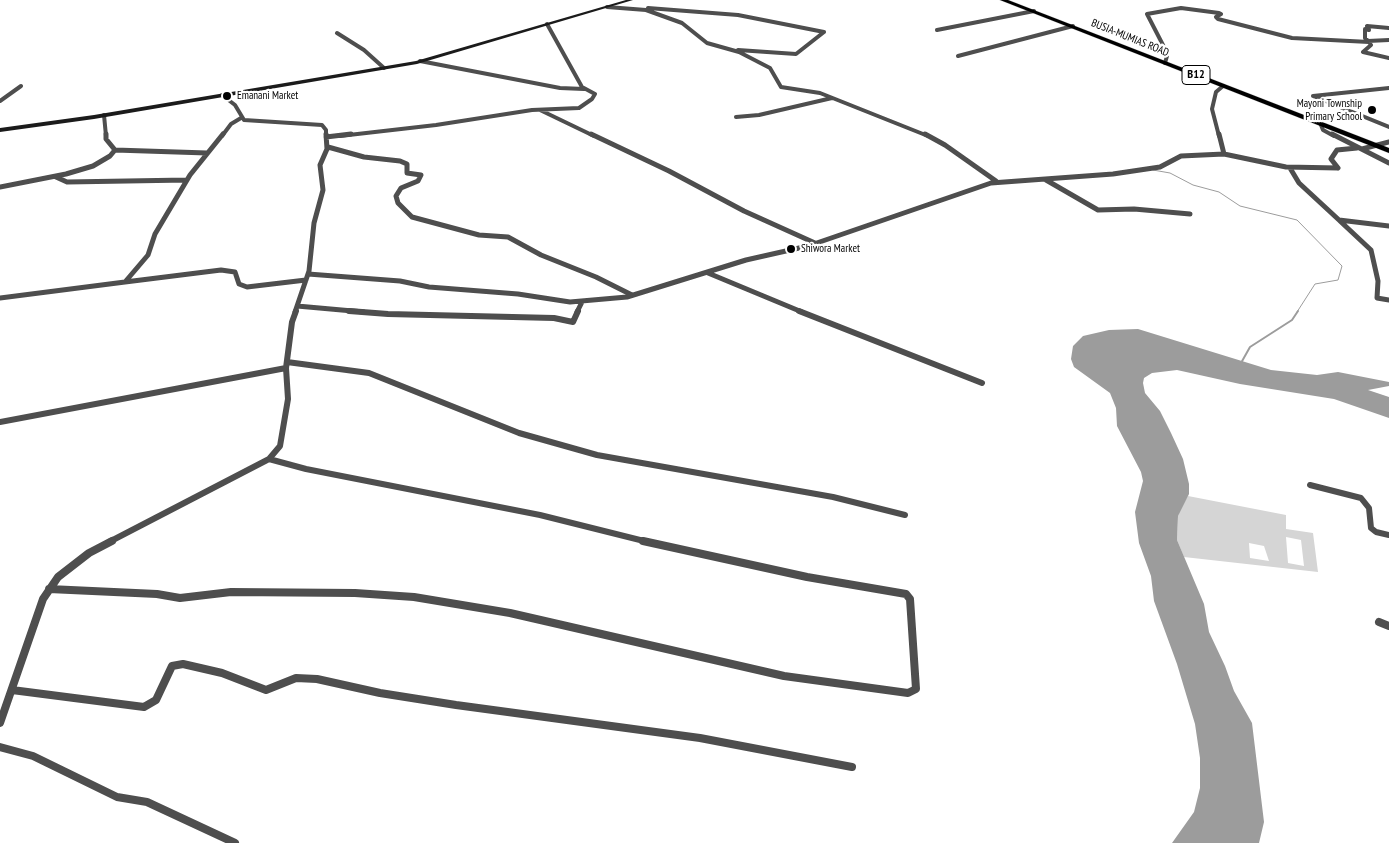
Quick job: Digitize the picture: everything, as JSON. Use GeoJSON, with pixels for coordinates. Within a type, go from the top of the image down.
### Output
{"type":"FeatureCollection","features":[{"type":"Feature","properties":{"kind":"highway","name":"BUSIA-MUMIAS ROAD"},"geometry":{"type":"LineString","coordinates":[[1003,0],[1389,151]]}},
{"type":"Feature","properties":{"kind":"street"},"geometry":{"type":"LineString","coordinates":[[0,130],[104,115],[420,61],[631,0]]}},
{"type":"Feature","properties":{"kind":"street"},"geometry":{"type":"LineString","coordinates":[[608,7],[682,9],[736,15],[824,32],[820,38],[795,54],[730,49],[707,43],[678,21],[637,9]]}},
{"type":"Feature","properties":{"kind":"street"},"geometry":{"type":"LineString","coordinates":[[1165,63],[1167,56],[1164,47],[1147,14],[1171,9],[1196,8],[1214,11],[1221,14],[1216,17],[1219,19],[1294,38],[1389,40]]}},
{"type":"Feature","properties":{"kind":"street"},"geometry":{"type":"LineString","coordinates":[[937,30],[1034,11]]}},
{"type":"Feature","properties":{"kind":"street"},"geometry":{"type":"LineString","coordinates":[[547,24],[584,89]]}},
{"type":"Feature","properties":{"kind":"street"},"geometry":{"type":"LineString","coordinates":[[958,56],[1073,26]]}},
{"type":"Feature","properties":{"kind":"street"},"geometry":{"type":"LineString","coordinates":[[1389,28],[1367,26],[1369,30],[1365,29],[1365,38],[1371,44],[1363,52],[1389,58]]}},
{"type":"Feature","properties":{"kind":"street"},"geometry":{"type":"LineString","coordinates":[[337,33],[364,50],[384,68]]}},
{"type":"Feature","properties":{"kind":"street"},"geometry":{"type":"LineString","coordinates":[[730,49],[771,70],[781,87],[817,92],[932,137],[996,181]]}},
{"type":"Feature","properties":{"kind":"street"},"geometry":{"type":"LineString","coordinates":[[326,137],[436,125],[539,110],[578,109],[594,96],[593,93],[584,89],[560,88],[536,81],[420,61]]}},
{"type":"Feature","properties":{"kind":"street"},"geometry":{"type":"LineString","coordinates":[[0,101],[21,86]]}},
{"type":"Feature","properties":{"kind":"street"},"geometry":{"type":"LineString","coordinates":[[1223,86],[1216,92],[1212,109],[1224,154]]}},
{"type":"Feature","properties":{"kind":"street"},"geometry":{"type":"LineString","coordinates":[[1389,88],[1313,96],[1389,127]]}},
{"type":"Feature","properties":{"kind":"street"},"geometry":{"type":"LineString","coordinates":[[0,723],[36,617],[49,589],[64,572],[89,553],[269,459],[280,446],[286,421],[288,399],[286,365],[297,306],[307,277],[314,222],[323,190],[320,163],[328,147],[326,127],[322,125],[254,122],[241,118],[235,106],[222,95]]}},
{"type":"Feature","properties":{"kind":"street"},"geometry":{"type":"LineString","coordinates":[[736,117],[754,116],[832,98]]}},
{"type":"Feature","properties":{"kind":"street"},"geometry":{"type":"LineString","coordinates":[[539,110],[669,171],[744,211],[815,243]]}},
{"type":"Feature","properties":{"kind":"street"},"geometry":{"type":"LineString","coordinates":[[104,115],[106,139],[116,150],[207,153]]}},
{"type":"Feature","properties":{"kind":"street"},"geometry":{"type":"LineString","coordinates":[[125,282],[147,257],[155,234],[187,180],[231,124],[241,118]]}},
{"type":"Feature","properties":{"kind":"street"},"geometry":{"type":"LineString","coordinates":[[1321,124],[1323,130],[1389,163]]}},
{"type":"Feature","properties":{"kind":"street"},"geometry":{"type":"LineString","coordinates":[[0,298],[58,289],[221,270],[235,272],[239,284],[247,287],[307,277],[394,280],[429,287],[582,302],[632,296],[815,243],[996,181],[1045,179],[1154,168],[1184,156],[1224,154],[1290,168],[1338,168],[1332,159],[1337,150],[1360,149],[1389,142]]}},
{"type":"Feature","properties":{"kind":"street"},"geometry":{"type":"LineString","coordinates":[[328,147],[363,157],[404,163],[408,166],[407,173],[422,175],[418,181],[401,188],[396,196],[398,203],[412,217],[479,235],[508,237],[541,255],[596,277],[632,296]]}},
{"type":"Feature","properties":{"kind":"street"},"geometry":{"type":"LineString","coordinates":[[0,187],[56,177],[99,163],[116,150]]}},
{"type":"Feature","properties":{"kind":"street"},"geometry":{"type":"LineString","coordinates":[[1290,168],[1299,183],[1371,250],[1378,281],[1377,298],[1389,300]]}},
{"type":"Feature","properties":{"kind":"street"},"geometry":{"type":"LineString","coordinates":[[56,177],[70,182],[187,180]]}},
{"type":"Feature","properties":{"kind":"street"},"geometry":{"type":"LineString","coordinates":[[1045,179],[1098,210],[1134,209],[1190,214]]}},
{"type":"Feature","properties":{"kind":"street"},"geometry":{"type":"LineString","coordinates":[[1339,220],[1389,226]]}},
{"type":"Feature","properties":{"kind":"street"},"geometry":{"type":"LineString","coordinates":[[708,273],[843,329],[948,368],[982,383]]}},
{"type":"Feature","properties":{"kind":"street"},"geometry":{"type":"LineString","coordinates":[[297,306],[388,314],[554,318],[574,322],[582,302]]}},
{"type":"Feature","properties":{"kind":"street"},"geometry":{"type":"LineString","coordinates":[[0,422],[286,365],[371,374],[396,386],[519,433],[610,458],[806,492],[905,515]]}},
{"type":"Feature","properties":{"kind":"street"},"geometry":{"type":"LineString","coordinates":[[49,589],[76,592],[157,594],[180,598],[231,592],[287,592],[355,593],[422,598],[510,613],[784,676],[908,693],[916,689],[910,599],[906,594],[807,577],[655,544],[540,515],[306,469],[269,459]]}},
{"type":"Feature","properties":{"kind":"street"},"geometry":{"type":"LineString","coordinates":[[1310,485],[1361,498],[1369,508],[1372,528],[1376,532],[1389,535]]}},
{"type":"Feature","properties":{"kind":"street"},"geometry":{"type":"LineString","coordinates":[[1378,622],[1389,626]]}},
{"type":"Feature","properties":{"kind":"street"},"geometry":{"type":"LineString","coordinates":[[12,690],[144,707],[156,700],[171,667],[176,664],[183,664],[222,673],[266,690],[276,688],[296,678],[317,680],[380,693],[456,705],[700,738],[852,767]]}},
{"type":"Feature","properties":{"kind":"street"},"geometry":{"type":"LineString","coordinates":[[0,747],[33,756],[117,797],[145,801],[235,843]]}},
{"type":"Feature","properties":{"kind":"shaded area"},"geometry":{"type":"Polygon","coordinates":[[[1138,329],[1271,370],[1317,375],[1338,372],[1389,382],[1389,386],[1368,390],[1389,397],[1389,418],[1334,399],[1240,384],[1177,370],[1152,373],[1144,378],[1145,393],[1160,411],[1171,433],[1183,459],[1189,484],[1189,494],[1178,516],[1177,540],[1204,604],[1209,632],[1234,691],[1252,723],[1264,822],[1259,843],[1172,843],[1194,812],[1200,788],[1200,758],[1195,724],[1177,664],[1154,601],[1151,576],[1139,543],[1135,512],[1143,481],[1141,472],[1117,426],[1116,408],[1110,393],[1074,367],[1071,359],[1073,346],[1083,336],[1109,330],[1138,329]]]}},
{"type":"Feature","properties":{"kind":"shaded area"},"geometry":{"type":"Polygon","coordinates":[[[1188,496],[1286,515],[1286,529],[1313,533],[1318,572],[1184,557],[1177,540],[1180,509],[1188,496]],[[1286,537],[1288,563],[1304,566],[1301,540],[1286,537]],[[1249,543],[1250,558],[1269,561],[1264,546],[1249,543]]]}},
{"type":"Feature","properties":{"kind":"waterway"},"geometry":{"type":"LineString","coordinates":[[1153,170],[1170,173],[1193,185],[1219,192],[1240,206],[1297,220],[1342,266],[1338,280],[1315,284],[1297,312]]}},
{"type":"Feature","properties":{"kind":"waterway"},"geometry":{"type":"LineString","coordinates":[[1241,363],[1250,347],[1292,320],[1298,311]]}},
{"type":"Feature","properties":{"kind":"place","name":"Emanani Market"},"geometry":{"type":"Point","coordinates":[227,96]}},
{"type":"Feature","properties":{"kind":"place","name":"Mayoni Township Primary School"},"geometry":{"type":"Point","coordinates":[1372,110]}},
{"type":"Feature","properties":{"kind":"place","name":"Shiwora Market"},"geometry":{"type":"Point","coordinates":[791,249]}}]}
